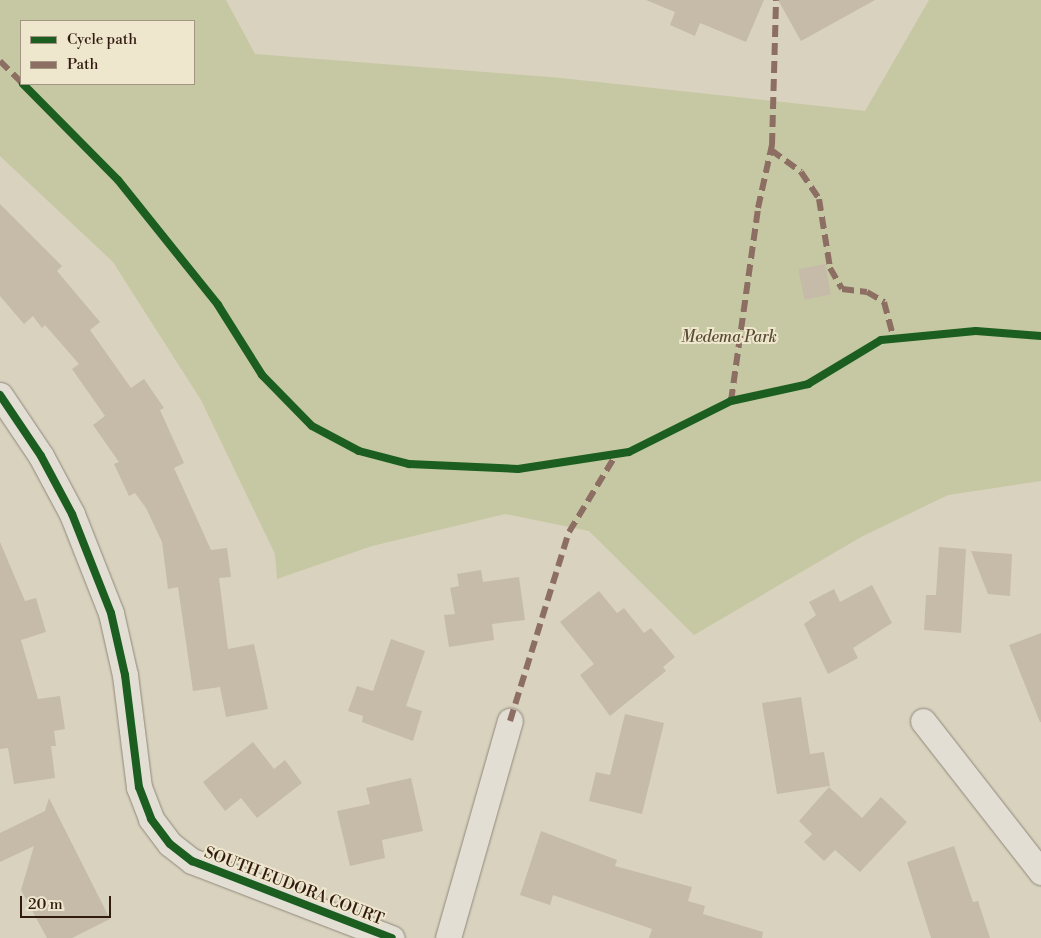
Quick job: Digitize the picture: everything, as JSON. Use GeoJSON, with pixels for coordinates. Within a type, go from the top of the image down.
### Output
{"type":"FeatureCollection","features":[{"type":"Feature","properties":{"kind":"street","name":"SOUTH EUDORA COURT"},"geometry":{"type":"LineString","coordinates":[[0,395],[41,456],[92,561],[110,613],[125,675],[139,787],[156,825],[192,861],[392,938]]}},
{"type":"Feature","properties":{"kind":"street"},"geometry":{"type":"LineString","coordinates":[[448,938],[510,721]]}},
{"type":"Feature","properties":{"kind":"street"},"geometry":{"type":"LineString","coordinates":[[923,721],[1041,872]]}},
{"type":"Feature","properties":{"kind":"green space","name":"Medema Park"},"geometry":{"type":"Polygon","coordinates":[[[0,0],[226,0],[255,54],[561,78],[865,111],[929,0],[1041,0],[1041,481],[948,495],[861,537],[694,635],[589,531],[505,514],[372,546],[277,579],[275,554],[201,400],[113,262],[0,156],[0,0]]]}},
{"type":"Feature","properties":{"kind":"building"},"geometry":{"type":"Polygon","coordinates":[[[646,0],[764,0],[746,42],[700,23],[695,36],[670,25],[675,12],[646,0]]]}},
{"type":"Feature","properties":{"kind":"building"},"geometry":{"type":"Polygon","coordinates":[[[778,0],[875,0],[801,41],[778,0]]]}},
{"type":"Feature","properties":{"kind":"building"},"geometry":{"type":"Polygon","coordinates":[[[0,204],[62,266],[57,271],[100,322],[90,330],[131,388],[144,379],[164,408],[160,410],[184,463],[174,468],[211,550],[227,548],[231,577],[219,578],[228,649],[254,644],[268,709],[226,717],[220,687],[193,691],[178,587],[168,589],[162,542],[146,508],[135,493],[129,496],[114,464],[119,462],[93,425],[105,416],[72,369],[79,364],[45,325],[42,328],[33,316],[24,324],[0,296],[0,204]]]}},
{"type":"Feature","properties":{"kind":"building"},"geometry":{"type":"Polygon","coordinates":[[[825,264],[831,294],[804,300],[798,269],[825,264]]]}},
{"type":"Feature","properties":{"kind":"building"},"geometry":{"type":"Polygon","coordinates":[[[0,542],[25,601],[36,598],[46,632],[21,640],[38,699],[60,696],[65,729],[54,731],[56,746],[51,746],[55,778],[14,784],[8,748],[0,749],[0,542]]]}},
{"type":"Feature","properties":{"kind":"building"},"geometry":{"type":"Polygon","coordinates":[[[939,547],[966,549],[961,633],[924,630],[926,595],[936,595],[939,547]]]}},
{"type":"Feature","properties":{"kind":"building"},"geometry":{"type":"Polygon","coordinates":[[[971,551],[1012,554],[1010,596],[988,594],[971,551]]]}},
{"type":"Feature","properties":{"kind":"building"},"geometry":{"type":"Polygon","coordinates":[[[481,570],[483,582],[519,577],[525,620],[492,624],[494,640],[449,647],[444,615],[455,614],[450,588],[459,586],[457,574],[481,570]]]}},
{"type":"Feature","properties":{"kind":"building"},"geometry":{"type":"Polygon","coordinates":[[[872,585],[892,623],[853,648],[858,658],[828,674],[804,624],[816,615],[809,602],[834,589],[840,602],[872,585]]]}},
{"type":"Feature","properties":{"kind":"building"},"geometry":{"type":"Polygon","coordinates":[[[599,591],[617,613],[624,608],[644,633],[651,628],[675,657],[663,667],[666,671],[610,716],[580,675],[594,664],[560,622],[599,591]]]}},
{"type":"Feature","properties":{"kind":"building"},"geometry":{"type":"Polygon","coordinates":[[[1041,633],[1041,722],[1040,722],[1009,645],[1041,633]]]}},
{"type":"Feature","properties":{"kind":"building"},"geometry":{"type":"Polygon","coordinates":[[[391,639],[425,651],[406,706],[422,711],[413,741],[362,722],[363,716],[348,711],[357,686],[373,691],[391,639]]]}},
{"type":"Feature","properties":{"kind":"building"},"geometry":{"type":"Polygon","coordinates":[[[801,697],[810,754],[824,752],[830,786],[777,794],[762,703],[801,697]]]}},
{"type":"Feature","properties":{"kind":"building"},"geometry":{"type":"Polygon","coordinates":[[[625,714],[664,723],[642,814],[589,801],[596,772],[610,775],[625,714]]]}},
{"type":"Feature","properties":{"kind":"building"},"geometry":{"type":"Polygon","coordinates":[[[253,742],[274,769],[285,760],[302,783],[257,818],[241,798],[225,811],[203,782],[253,742]]]}},
{"type":"Feature","properties":{"kind":"building"},"geometry":{"type":"Polygon","coordinates":[[[411,778],[423,831],[382,840],[385,858],[350,866],[337,811],[370,804],[366,788],[411,778]]]}},
{"type":"Feature","properties":{"kind":"building"},"geometry":{"type":"Polygon","coordinates":[[[829,787],[862,818],[881,797],[907,822],[860,872],[835,850],[824,861],[804,842],[812,834],[799,821],[829,787]]]}},
{"type":"Feature","properties":{"kind":"building"},"geometry":{"type":"Polygon","coordinates":[[[49,798],[110,919],[72,938],[47,938],[21,890],[34,846],[0,862],[0,833],[45,811],[49,798]]]}},
{"type":"Feature","properties":{"kind":"building"},"geometry":{"type":"Polygon","coordinates":[[[541,831],[617,860],[615,866],[692,887],[688,901],[705,906],[703,914],[763,932],[762,938],[649,938],[652,929],[553,895],[550,905],[520,895],[541,831]]]}},
{"type":"Feature","properties":{"kind":"building"},"geometry":{"type":"Polygon","coordinates":[[[954,846],[973,902],[978,901],[990,938],[931,938],[907,862],[954,846]]]}},
{"type":"Feature","properties":{"kind":"marked path"},"geometry":{"type":"LineString","coordinates":[[731,401],[758,208],[772,145],[776,0]]}},
{"type":"Feature","properties":{"kind":"marked path"},"geometry":{"type":"LineString","coordinates":[[0,61],[20,81]]}},
{"type":"Feature","properties":{"kind":"marked path"},"geometry":{"type":"LineString","coordinates":[[771,150],[801,172],[819,199],[830,268],[842,289],[867,292],[884,302],[894,339]]}},
{"type":"Feature","properties":{"kind":"marked path"},"geometry":{"type":"LineString","coordinates":[[510,721],[569,532],[617,453]]}},
{"type":"Feature","properties":{"kind":"cycle path"},"geometry":{"type":"LineString","coordinates":[[24,85],[118,180],[218,305],[262,375],[312,426],[359,451],[409,464],[518,469],[629,452],[731,401],[808,384],[881,340],[976,331],[1041,336]]}},
{"type":"Feature","properties":{"kind":"cycle path"},"geometry":{"type":"LineString","coordinates":[[0,395],[41,456],[72,514],[111,613],[125,675],[139,787],[151,819],[170,844],[192,861],[392,938]]}}]}
